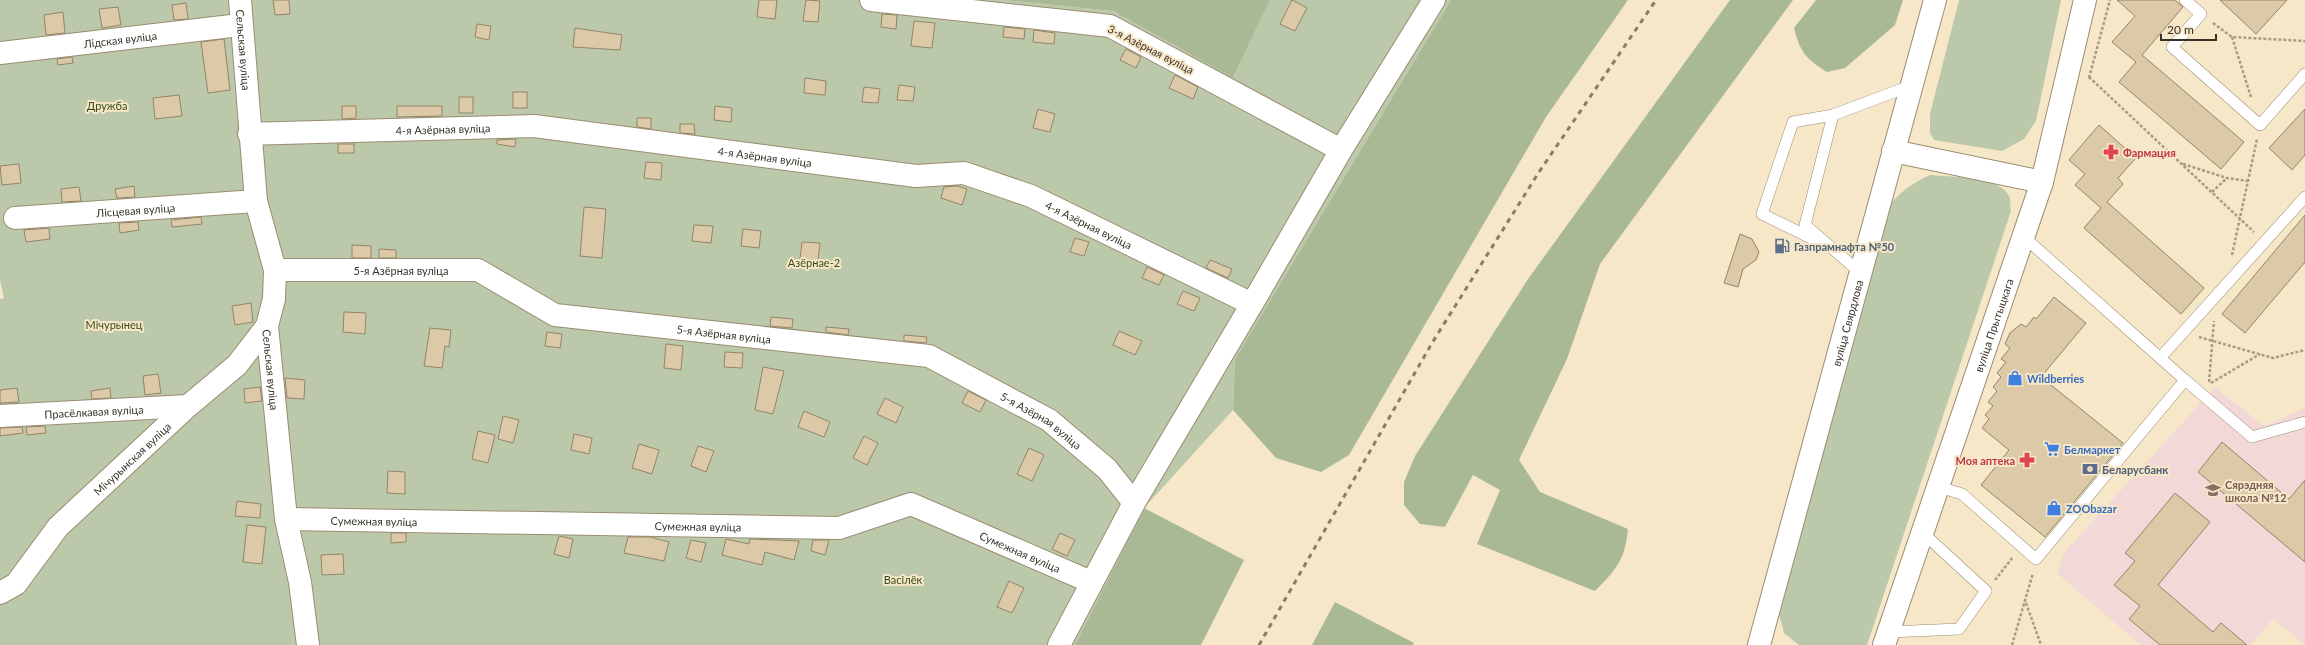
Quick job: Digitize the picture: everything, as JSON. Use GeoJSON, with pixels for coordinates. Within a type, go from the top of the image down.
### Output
{"type":"FeatureCollection","features":[{"type":"Feature","properties":{"kind":"street","name":"Сельская вуліца"},"geometry":{"type":"LineString","coordinates":[[240,0],[240,25],[256,201],[275,270],[274,299],[266,326],[286,519],[300,582],[308,645]]}},
{"type":"Feature","properties":{"kind":"street","name":"3-я Азёрная вуліца"},"geometry":{"type":"LineString","coordinates":[[871,0],[1110,26],[1341,150]]}},
{"type":"Feature","properties":{"kind":"street"},"geometry":{"type":"LineString","coordinates":[[1059,645],[1134,503],[1341,150],[1434,0]]}},
{"type":"Feature","properties":{"kind":"street","name":"вуліца Свярдлова"},"geometry":{"type":"LineString","coordinates":[[1759,645],[1862,274],[1910,86],[1935,0]]}},
{"type":"Feature","properties":{"kind":"street","name":"вуліца Прытыцкага"},"geometry":{"type":"LineString","coordinates":[[1887,639],[2042,182],[2085,0]]}},
{"type":"Feature","properties":{"kind":"street","name":"Лідская вуліца"},"geometry":{"type":"LineString","coordinates":[[0,53],[240,25]]}},
{"type":"Feature","properties":{"kind":"street","name":"4-я Азёрная вуліца"},"geometry":{"type":"LineString","coordinates":[[249,134],[534,126],[916,176],[964,173],[1031,196],[1252,304]]}},
{"type":"Feature","properties":{"kind":"street"},"geometry":{"type":"LineString","coordinates":[[1893,151],[2042,182]]}},
{"type":"Feature","properties":{"kind":"street","name":"Лісцевая вуліца"},"geometry":{"type":"LineString","coordinates":[[15,218],[256,201]]}},
{"type":"Feature","properties":{"kind":"street","name":"5-я Азёрная вуліца"},"geometry":{"type":"LineString","coordinates":[[275,270],[478,270],[555,316],[929,356],[1048,420],[1107,469],[1134,503]]}},
{"type":"Feature","properties":{"kind":"street","name":"Мічурынская вуліца"},"geometry":{"type":"LineString","coordinates":[[0,593],[16,584],[58,527],[188,406],[237,365],[266,326]]}},
{"type":"Feature","properties":{"kind":"street","name":"Прасёлкавая вуліца"},"geometry":{"type":"LineString","coordinates":[[0,416],[188,406]]}},
{"type":"Feature","properties":{"kind":"street","name":"Сумежная вуліца"},"geometry":{"type":"LineString","coordinates":[[286,519],[839,528],[911,504],[1091,582]]}},
{"type":"Feature","properties":{"kind":"lane"},"geometry":{"type":"LineString","coordinates":[[2185,0],[2201,14],[2172,47],[2260,125],[2305,74]]}},
{"type":"Feature","properties":{"kind":"lane"},"geometry":{"type":"LineString","coordinates":[[1832,248],[1762,214],[1793,122],[1833,115],[1910,86]]}},
{"type":"Feature","properties":{"kind":"lane"},"geometry":{"type":"LineString","coordinates":[[1833,115],[1805,224],[1862,274]]}},
{"type":"Feature","properties":{"kind":"lane"},"geometry":{"type":"LineString","coordinates":[[2160,358],[2305,197]]}},
{"type":"Feature","properties":{"kind":"lane"},"geometry":{"type":"LineString","coordinates":[[2024,237],[2185,380],[2252,437],[2305,422]]}},
{"type":"Feature","properties":{"kind":"lane"},"geometry":{"type":"LineString","coordinates":[[1939,487],[1962,494],[2036,558],[2185,380]]}},
{"type":"Feature","properties":{"kind":"lane"},"geometry":{"type":"LineString","coordinates":[[1887,639],[1959,629],[1986,591],[1923,533]]}},
{"type":"Feature","properties":{"kind":"path"},"geometry":{"type":"LineString","coordinates":[[2201,14],[2232,37],[2305,41]]}},
{"type":"Feature","properties":{"kind":"path"},"geometry":{"type":"LineString","coordinates":[[2226,285],[2260,125],[2232,37]]}},
{"type":"Feature","properties":{"kind":"path"},"geometry":{"type":"LineString","coordinates":[[2089,77],[2265,242]]}},
{"type":"Feature","properties":{"kind":"path"},"geometry":{"type":"LineString","coordinates":[[2181,163],[2227,178],[2248,181]]}},
{"type":"Feature","properties":{"kind":"path"},"geometry":{"type":"LineString","coordinates":[[2212,192],[2227,178]]}},
{"type":"Feature","properties":{"kind":"path"},"geometry":{"type":"LineString","coordinates":[[2210,323],[2214,318],[2209,384],[2260,354]]}},
{"type":"Feature","properties":{"kind":"path"},"geometry":{"type":"LineString","coordinates":[[2194,342],[2202,332]]}},
{"type":"Feature","properties":{"kind":"path"},"geometry":{"type":"LineString","coordinates":[[2198,336],[2273,358],[2305,350]]}},
{"type":"Feature","properties":{"kind":"path"},"geometry":{"type":"LineString","coordinates":[[1986,591],[2022,546]]}},
{"type":"Feature","properties":{"kind":"path"},"geometry":{"type":"LineString","coordinates":[[2012,645],[2026,603],[2036,558]]}},
{"type":"Feature","properties":{"kind":"path"},"geometry":{"type":"LineString","coordinates":[[2026,603],[2041,645]]}},
{"type":"Feature","properties":{"kind":"shaded area","name":"Сярэдняя школа №12"},"geometry":{"type":"Polygon","coordinates":[[[2215,387],[2264,426],[2305,408],[2305,645],[2273,619],[2251,645],[2141,645],[2057,573],[2064,553],[2215,387]]]}},
{"type":"Feature","properties":{"kind":"green space"},"geometry":{"type":"Polygon","coordinates":[[[0,0],[1004,0],[1113,11],[1233,78],[1270,0],[1451,0],[1235,359],[1233,410],[1144,508],[1075,645],[0,645],[0,299],[4,298],[0,280],[0,0]]]}},
{"type":"Feature","properties":{"kind":"green space"},"geometry":{"type":"Polygon","coordinates":[[[1004,0],[1270,0],[1233,78],[1113,11],[1004,0]]]}},
{"type":"Feature","properties":{"kind":"green space"},"geometry":{"type":"Polygon","coordinates":[[[1451,0],[1628,0],[1546,117],[1349,455],[1321,472],[1276,458],[1233,410],[1235,359],[1451,0]]]}},
{"type":"Feature","properties":{"kind":"green space"},"geometry":{"type":"Polygon","coordinates":[[[1730,0],[1793,0],[1600,264],[1567,359],[1519,460],[1540,492],[1628,529],[1625,549],[1618,564],[1609,577],[1595,591],[1477,544],[1500,490],[1473,475],[1445,527],[1420,524],[1404,505],[1404,482],[1415,456],[1528,279],[1730,0]]]}},
{"type":"Feature","properties":{"kind":"green space"},"geometry":{"type":"Polygon","coordinates":[[[1816,0],[1903,0],[1895,25],[1845,68],[1827,72],[1809,59],[1805,54],[1799,43],[1794,28],[1816,0]]]}},
{"type":"Feature","properties":{"kind":"green space"},"geometry":{"type":"Polygon","coordinates":[[[1959,0],[2061,0],[2036,121],[2024,139],[2002,151],[1934,140],[1930,133],[1930,114],[1959,0]]]}},
{"type":"Feature","properties":{"kind":"green space"},"geometry":{"type":"Polygon","coordinates":[[[1930,175],[1961,177],[1985,181],[1996,185],[2004,189],[2009,196],[2011,211],[1867,645],[1799,645],[1784,633],[1779,614],[1887,209],[1906,189],[1930,175]]]}},
{"type":"Feature","properties":{"kind":"green space"},"geometry":{"type":"Polygon","coordinates":[[[1144,508],[1244,560],[1201,645],[1075,645],[1144,508]]]}},
{"type":"Feature","properties":{"kind":"green space"},"geometry":{"type":"Polygon","coordinates":[[[1335,602],[1414,643],[1413,645],[1312,645],[1335,602]]]}},
{"type":"Feature","properties":{"kind":"building"},"geometry":{"type":"Polygon","coordinates":[[[273,0],[289,0],[290,14],[275,15],[273,0]]]}},
{"type":"Feature","properties":{"kind":"building"},"geometry":{"type":"Polygon","coordinates":[[[759,0],[777,0],[775,19],[757,17],[759,0]]]}},
{"type":"Feature","properties":{"kind":"building"},"geometry":{"type":"Polygon","coordinates":[[[806,0],[820,1],[818,22],[803,21],[806,0]]]}},
{"type":"Feature","properties":{"kind":"building"},"geometry":{"type":"Polygon","coordinates":[[[1292,0],[1307,8],[1295,31],[1280,24],[1292,0]]]}},
{"type":"Feature","properties":{"kind":"building"},"geometry":{"type":"Polygon","coordinates":[[[2117,0],[2175,0],[2183,7],[2142,55],[2244,142],[2221,169],[2119,82],[2136,62],[2112,42],[2135,16],[2117,0]]]}},
{"type":"Feature","properties":{"kind":"building"},"geometry":{"type":"Polygon","coordinates":[[[2220,0],[2287,0],[2256,34],[2220,0]]]}},
{"type":"Feature","properties":{"kind":"building"},"geometry":{"type":"Polygon","coordinates":[[[186,3],[188,19],[174,20],[172,5],[186,3]]]}},
{"type":"Feature","properties":{"kind":"building"},"geometry":{"type":"Polygon","coordinates":[[[118,7],[121,25],[102,28],[99,9],[118,7]]]}},
{"type":"Feature","properties":{"kind":"building"},"geometry":{"type":"Polygon","coordinates":[[[63,12],[65,33],[46,35],[44,15],[63,12]]]}},
{"type":"Feature","properties":{"kind":"building"},"geometry":{"type":"Polygon","coordinates":[[[882,14],[897,15],[896,29],[881,27],[882,14]]]}},
{"type":"Feature","properties":{"kind":"building"},"geometry":{"type":"Polygon","coordinates":[[[914,21],[935,23],[932,48],[911,46],[914,21]]]}},
{"type":"Feature","properties":{"kind":"building"},"geometry":{"type":"Polygon","coordinates":[[[477,24],[491,26],[489,40],[475,37],[477,24]]]}},
{"type":"Feature","properties":{"kind":"building"},"geometry":{"type":"Polygon","coordinates":[[[1004,27],[1025,29],[1024,39],[1003,37],[1004,27]]]}},
{"type":"Feature","properties":{"kind":"building"},"geometry":{"type":"Polygon","coordinates":[[[575,28],[622,35],[620,50],[573,47],[575,28]]]}},
{"type":"Feature","properties":{"kind":"building"},"geometry":{"type":"Polygon","coordinates":[[[1034,30],[1055,33],[1054,44],[1033,42],[1034,30]]]}},
{"type":"Feature","properties":{"kind":"building"},"geometry":{"type":"Polygon","coordinates":[[[224,39],[230,90],[208,93],[201,42],[224,39]]]}},
{"type":"Feature","properties":{"kind":"building"},"geometry":{"type":"Polygon","coordinates":[[[1126,49],[1141,57],[1136,68],[1120,60],[1126,49]]]}},
{"type":"Feature","properties":{"kind":"building"},"geometry":{"type":"Polygon","coordinates":[[[72,57],[73,63],[58,65],[57,59],[72,57]]]}},
{"type":"Feature","properties":{"kind":"building"},"geometry":{"type":"Polygon","coordinates":[[[1175,75],[1198,87],[1193,99],[1169,88],[1175,75]]]}},
{"type":"Feature","properties":{"kind":"building"},"geometry":{"type":"Polygon","coordinates":[[[805,78],[826,81],[825,95],[804,93],[805,78]]]}},
{"type":"Feature","properties":{"kind":"building"},"geometry":{"type":"Polygon","coordinates":[[[899,85],[915,87],[913,101],[897,100],[899,85]]]}},
{"type":"Feature","properties":{"kind":"building"},"geometry":{"type":"Polygon","coordinates":[[[864,87],[880,89],[878,103],[862,102],[864,87]]]}},
{"type":"Feature","properties":{"kind":"building"},"geometry":{"type":"Polygon","coordinates":[[[513,92],[527,92],[527,108],[513,108],[513,92]]]}},
{"type":"Feature","properties":{"kind":"building"},"geometry":{"type":"Polygon","coordinates":[[[179,95],[182,116],[155,119],[153,98],[179,95]]]}},
{"type":"Feature","properties":{"kind":"building"},"geometry":{"type":"Polygon","coordinates":[[[459,97],[473,97],[473,113],[459,113],[459,97]]]}},
{"type":"Feature","properties":{"kind":"building"},"geometry":{"type":"Polygon","coordinates":[[[342,106],[356,106],[356,118],[342,119],[342,106]]]}},
{"type":"Feature","properties":{"kind":"building"},"geometry":{"type":"Polygon","coordinates":[[[397,106],[442,106],[442,116],[397,117],[397,106]]]}},
{"type":"Feature","properties":{"kind":"building"},"geometry":{"type":"Polygon","coordinates":[[[715,106],[732,108],[731,122],[714,120],[715,106]]]}},
{"type":"Feature","properties":{"kind":"building"},"geometry":{"type":"Polygon","coordinates":[[[1038,109],[1055,114],[1050,132],[1033,128],[1038,109]]]}},
{"type":"Feature","properties":{"kind":"building"},"geometry":{"type":"Polygon","coordinates":[[[2305,109],[2305,155],[2292,170],[2269,148],[2305,109]]]}},
{"type":"Feature","properties":{"kind":"building"},"geometry":{"type":"Polygon","coordinates":[[[637,118],[651,118],[651,129],[637,127],[637,118]]]}},
{"type":"Feature","properties":{"kind":"building"},"geometry":{"type":"Polygon","coordinates":[[[680,124],[694,124],[695,134],[680,133],[680,124]]]}},
{"type":"Feature","properties":{"kind":"building"},"geometry":{"type":"Polygon","coordinates":[[[2099,125],[2136,158],[2118,178],[2123,184],[2107,202],[2204,288],[2181,314],[2084,228],[2101,208],[2075,185],[2085,174],[2069,160],[2099,125]]]}},
{"type":"Feature","properties":{"kind":"building"},"geometry":{"type":"Polygon","coordinates":[[[516,139],[515,147],[497,144],[497,140],[516,139]]]}},
{"type":"Feature","properties":{"kind":"building"},"geometry":{"type":"Polygon","coordinates":[[[338,144],[354,144],[354,153],[338,153],[338,144]]]}},
{"type":"Feature","properties":{"kind":"building"},"geometry":{"type":"Polygon","coordinates":[[[646,162],[662,163],[661,180],[644,178],[646,162]]]}},
{"type":"Feature","properties":{"kind":"building"},"geometry":{"type":"Polygon","coordinates":[[[19,164],[21,183],[2,185],[0,166],[19,164]]]}},
{"type":"Feature","properties":{"kind":"building"},"geometry":{"type":"Polygon","coordinates":[[[134,186],[135,197],[117,198],[115,189],[134,186]]]}},
{"type":"Feature","properties":{"kind":"building"},"geometry":{"type":"Polygon","coordinates":[[[957,186],[967,189],[962,205],[941,198],[944,187],[957,186]]]}},
{"type":"Feature","properties":{"kind":"building"},"geometry":{"type":"Polygon","coordinates":[[[79,187],[81,201],[62,202],[61,189],[79,187]]]}},
{"type":"Feature","properties":{"kind":"building"},"geometry":{"type":"Polygon","coordinates":[[[584,207],[606,209],[602,258],[580,256],[584,207]]]}},
{"type":"Feature","properties":{"kind":"building"},"geometry":{"type":"Polygon","coordinates":[[[2305,215],[2305,262],[2245,333],[2222,314],[2305,215]]]}},
{"type":"Feature","properties":{"kind":"building"},"geometry":{"type":"Polygon","coordinates":[[[201,217],[202,224],[172,227],[171,220],[201,217]]]}},
{"type":"Feature","properties":{"kind":"building"},"geometry":{"type":"Polygon","coordinates":[[[138,222],[139,230],[120,233],[119,223],[138,222]]]}},
{"type":"Feature","properties":{"kind":"building"},"geometry":{"type":"Polygon","coordinates":[[[694,225],[713,226],[711,243],[692,241],[694,225]]]}},
{"type":"Feature","properties":{"kind":"building"},"geometry":{"type":"Polygon","coordinates":[[[49,228],[50,239],[26,242],[24,230],[49,228]]]}},
{"type":"Feature","properties":{"kind":"building"},"geometry":{"type":"Polygon","coordinates":[[[743,229],[761,231],[759,248],[741,246],[743,229]]]}},
{"type":"Feature","properties":{"kind":"building"},"geometry":{"type":"Polygon","coordinates":[[[1740,234],[1752,239],[1759,252],[1756,260],[1743,269],[1738,287],[1724,283],[1740,234]]]}},
{"type":"Feature","properties":{"kind":"building"},"geometry":{"type":"Polygon","coordinates":[[[1075,238],[1089,242],[1084,256],[1070,252],[1075,238]]]}},
{"type":"Feature","properties":{"kind":"building"},"geometry":{"type":"Polygon","coordinates":[[[802,242],[820,243],[818,260],[800,259],[802,242]]]}},
{"type":"Feature","properties":{"kind":"building"},"geometry":{"type":"Polygon","coordinates":[[[352,245],[371,246],[371,258],[352,258],[352,245]]]}},
{"type":"Feature","properties":{"kind":"building"},"geometry":{"type":"Polygon","coordinates":[[[379,249],[396,250],[396,258],[379,258],[379,249]]]}},
{"type":"Feature","properties":{"kind":"building"},"geometry":{"type":"Polygon","coordinates":[[[1210,260],[1232,269],[1228,278],[1206,268],[1210,260]]]}},
{"type":"Feature","properties":{"kind":"building"},"geometry":{"type":"Polygon","coordinates":[[[1147,267],[1164,275],[1159,285],[1142,278],[1147,267]]]}},
{"type":"Feature","properties":{"kind":"building"},"geometry":{"type":"Polygon","coordinates":[[[1183,291],[1200,298],[1194,311],[1177,304],[1183,291]]]}},
{"type":"Feature","properties":{"kind":"building"},"geometry":{"type":"Polygon","coordinates":[[[2054,297],[2086,323],[2041,377],[2123,443],[2045,537],[1981,485],[2009,450],[1982,428],[1989,419],[1985,415],[1993,406],[1988,402],[1997,391],[1993,387],[2001,377],[1997,373],[2006,362],[2001,359],[2010,348],[2005,344],[2010,333],[2021,324],[2026,327],[2034,317],[2036,319],[2054,297]]]}},
{"type":"Feature","properties":{"kind":"building"},"geometry":{"type":"Polygon","coordinates":[[[251,303],[253,322],[235,325],[232,306],[251,303]]]}},
{"type":"Feature","properties":{"kind":"building"},"geometry":{"type":"Polygon","coordinates":[[[344,312],[366,313],[365,334],[343,332],[344,312]]]}},
{"type":"Feature","properties":{"kind":"building"},"geometry":{"type":"Polygon","coordinates":[[[771,317],[793,319],[792,328],[770,326],[771,317]]]}},
{"type":"Feature","properties":{"kind":"building"},"geometry":{"type":"Polygon","coordinates":[[[826,327],[849,329],[848,335],[826,332],[826,327]]]}},
{"type":"Feature","properties":{"kind":"building"},"geometry":{"type":"Polygon","coordinates":[[[430,328],[451,330],[449,347],[445,346],[442,368],[424,366],[430,328]]]}},
{"type":"Feature","properties":{"kind":"building"},"geometry":{"type":"Polygon","coordinates":[[[1119,331],[1142,341],[1135,355],[1113,345],[1119,331]]]}},
{"type":"Feature","properties":{"kind":"building"},"geometry":{"type":"Polygon","coordinates":[[[547,332],[562,334],[560,348],[545,346],[547,332]]]}},
{"type":"Feature","properties":{"kind":"building"},"geometry":{"type":"Polygon","coordinates":[[[904,335],[927,337],[926,343],[904,341],[904,335]]]}},
{"type":"Feature","properties":{"kind":"building"},"geometry":{"type":"Polygon","coordinates":[[[666,344],[683,346],[681,370],[664,368],[666,344]]]}},
{"type":"Feature","properties":{"kind":"building"},"geometry":{"type":"Polygon","coordinates":[[[725,352],[743,353],[742,368],[724,367],[725,352]]]}},
{"type":"Feature","properties":{"kind":"building"},"geometry":{"type":"Polygon","coordinates":[[[763,367],[784,371],[773,414],[755,410],[763,367]]]}},
{"type":"Feature","properties":{"kind":"building"},"geometry":{"type":"Polygon","coordinates":[[[158,374],[161,393],[145,395],[143,376],[158,374]]]}},
{"type":"Feature","properties":{"kind":"building"},"geometry":{"type":"Polygon","coordinates":[[[285,378],[305,380],[304,399],[287,398],[285,378]]]}},
{"type":"Feature","properties":{"kind":"building"},"geometry":{"type":"Polygon","coordinates":[[[260,387],[262,401],[245,403],[244,389],[260,387]]]}},
{"type":"Feature","properties":{"kind":"building"},"geometry":{"type":"Polygon","coordinates":[[[17,388],[19,402],[0,403],[0,390],[17,388]]]}},
{"type":"Feature","properties":{"kind":"building"},"geometry":{"type":"Polygon","coordinates":[[[110,388],[111,398],[92,399],[91,391],[110,388]]]}},
{"type":"Feature","properties":{"kind":"building"},"geometry":{"type":"Polygon","coordinates":[[[968,391],[986,400],[980,412],[962,403],[968,391]]]}},
{"type":"Feature","properties":{"kind":"building"},"geometry":{"type":"Polygon","coordinates":[[[885,398],[903,407],[896,423],[877,414],[885,398]]]}},
{"type":"Feature","properties":{"kind":"building"},"geometry":{"type":"Polygon","coordinates":[[[804,411],[830,422],[824,437],[798,427],[804,411]]]}},
{"type":"Feature","properties":{"kind":"building"},"geometry":{"type":"Polygon","coordinates":[[[503,416],[519,420],[513,443],[498,439],[503,416]]]}},
{"type":"Feature","properties":{"kind":"building"},"geometry":{"type":"Polygon","coordinates":[[[45,426],[46,433],[27,435],[26,427],[45,426]]]}},
{"type":"Feature","properties":{"kind":"building"},"geometry":{"type":"Polygon","coordinates":[[[22,427],[23,433],[0,436],[0,428],[22,427]]]}},
{"type":"Feature","properties":{"kind":"building"},"geometry":{"type":"Polygon","coordinates":[[[478,431],[495,435],[488,463],[472,459],[478,431]]]}},
{"type":"Feature","properties":{"kind":"building"},"geometry":{"type":"Polygon","coordinates":[[[574,434],[592,438],[589,454],[571,450],[574,434]]]}},
{"type":"Feature","properties":{"kind":"building"},"geometry":{"type":"Polygon","coordinates":[[[864,436],[878,443],[867,465],[853,458],[864,436]]]}},
{"type":"Feature","properties":{"kind":"building"},"geometry":{"type":"Polygon","coordinates":[[[2222,442],[2289,499],[2305,480],[2305,562],[2198,472],[2222,442]]]}},
{"type":"Feature","properties":{"kind":"building"},"geometry":{"type":"Polygon","coordinates":[[[639,444],[659,450],[652,474],[632,468],[639,444]]]}},
{"type":"Feature","properties":{"kind":"building"},"geometry":{"type":"Polygon","coordinates":[[[698,446],[714,451],[706,472],[691,466],[698,446]]]}},
{"type":"Feature","properties":{"kind":"building"},"geometry":{"type":"Polygon","coordinates":[[[1029,448],[1044,455],[1032,481],[1017,474],[1029,448]]]}},
{"type":"Feature","properties":{"kind":"building"},"geometry":{"type":"Polygon","coordinates":[[[388,471],[405,472],[405,494],[387,493],[388,471]]]}},
{"type":"Feature","properties":{"kind":"building"},"geometry":{"type":"Polygon","coordinates":[[[2175,493],[2210,522],[2158,585],[2213,632],[2221,623],[2247,645],[2160,645],[2129,619],[2140,606],[2114,585],[2135,561],[2125,553],[2175,493]]]}},
{"type":"Feature","properties":{"kind":"building"},"geometry":{"type":"Polygon","coordinates":[[[237,501],[261,504],[260,518],[235,516],[237,501]]]}},
{"type":"Feature","properties":{"kind":"building"},"geometry":{"type":"Polygon","coordinates":[[[247,525],[266,527],[262,564],[243,562],[247,525]]]}},
{"type":"Feature","properties":{"kind":"building"},"geometry":{"type":"Polygon","coordinates":[[[391,533],[406,533],[406,542],[391,543],[391,533]]]}},
{"type":"Feature","properties":{"kind":"building"},"geometry":{"type":"Polygon","coordinates":[[[1060,533],[1075,540],[1067,556],[1052,549],[1060,533]]]}},
{"type":"Feature","properties":{"kind":"building"},"geometry":{"type":"Polygon","coordinates":[[[559,536],[573,539],[569,558],[554,554],[559,536]]]}},
{"type":"Feature","properties":{"kind":"building"},"geometry":{"type":"Polygon","coordinates":[[[628,537],[650,537],[669,542],[664,561],[624,553],[628,537]]]}},
{"type":"Feature","properties":{"kind":"building"},"geometry":{"type":"Polygon","coordinates":[[[726,539],[749,544],[750,539],[799,541],[794,560],[765,552],[762,565],[722,555],[726,539]]]}},
{"type":"Feature","properties":{"kind":"building"},"geometry":{"type":"Polygon","coordinates":[[[691,540],[706,543],[701,562],[686,558],[691,540]]]}},
{"type":"Feature","properties":{"kind":"building"},"geometry":{"type":"Polygon","coordinates":[[[813,540],[829,540],[825,555],[811,551],[813,540]]]}},
{"type":"Feature","properties":{"kind":"building"},"geometry":{"type":"Polygon","coordinates":[[[343,554],[344,574],[322,575],[321,555],[343,554]]]}},
{"type":"Feature","properties":{"kind":"building"},"geometry":{"type":"Polygon","coordinates":[[[1009,581],[1024,588],[1012,613],[997,607],[1009,581]]]}},
{"type":"Feature","properties":{"kind":"railway"},"geometry":{"type":"LineString","coordinates":[[1259,645],[1432,343],[1539,172],[1656,0]]}},
{"type":"Feature","properties":{"kind":"place","name":"Фармация"},"geometry":{"type":"Point","coordinates":[2111,152]}},
{"type":"Feature","properties":{"kind":"place","name":"Газпрамнафта №50"},"geometry":{"type":"Point","coordinates":[1782,246]}},
{"type":"Feature","properties":{"kind":"place","name":"Wildberries"},"geometry":{"type":"Point","coordinates":[2015,378]}},
{"type":"Feature","properties":{"kind":"place","name":"Белмаркет"},"geometry":{"type":"Point","coordinates":[2052,449]}},
{"type":"Feature","properties":{"kind":"place","name":"Моя аптека"},"geometry":{"type":"Point","coordinates":[2027,460]}},
{"type":"Feature","properties":{"kind":"place","name":"Беларусбанк"},"geometry":{"type":"Point","coordinates":[2090,469]}},
{"type":"Feature","properties":{"kind":"place","name":"Сярэдняя школа №12"},"geometry":{"type":"Point","coordinates":[2213,490]}},
{"type":"Feature","properties":{"kind":"place","name":"ZOObazar"},"geometry":{"type":"Point","coordinates":[2054,508]}},
{"type":"Feature","properties":{"kind":"park label","name":"Дружба"},"geometry":{"type":"Point","coordinates":[107,105]}},
{"type":"Feature","properties":{"kind":"park label","name":"Азёрнае-2"},"geometry":{"type":"Point","coordinates":[814,262]}},
{"type":"Feature","properties":{"kind":"park label","name":"Мічурынец"},"geometry":{"type":"Point","coordinates":[114,324]}},
{"type":"Feature","properties":{"kind":"park label","name":"Васілёк"},"geometry":{"type":"Point","coordinates":[903,579]}}]}
